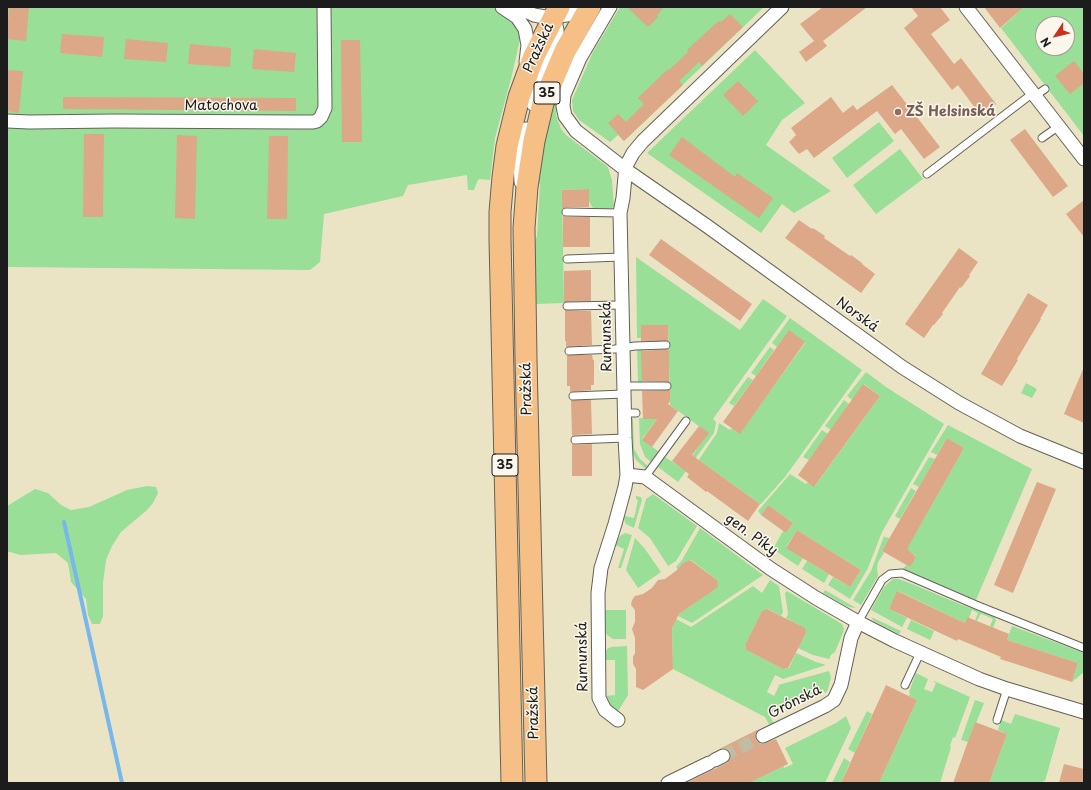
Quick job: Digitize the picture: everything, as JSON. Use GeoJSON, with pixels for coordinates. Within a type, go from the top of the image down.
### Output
{"type":"FeatureCollection","features":[{"type":"Feature","properties":{"kind":"main road","name":"Pražská"},"geometry":{"type":"LineString","coordinates":[[536,783],[524,247],[526,200],[529,164],[543,103],[565,50],[588,7]]}},
{"type":"Feature","properties":{"kind":"main road","name":"Pražská"},"geometry":{"type":"LineString","coordinates":[[512,783],[500,212],[507,146],[513,119],[525,79],[554,10]]}},
{"type":"Feature","properties":{"kind":"street","name":"Matochova"},"geometry":{"type":"LineString","coordinates":[[7,121],[317,121],[321,117],[325,108],[324,7]]}},
{"type":"Feature","properties":{"kind":"street"},"geometry":{"type":"LineString","coordinates":[[502,7],[517,17],[525,29],[528,45],[525,79]]}},
{"type":"Feature","properties":{"kind":"street"},"geometry":{"type":"LineString","coordinates":[[518,7],[539,16],[554,10],[574,14],[588,7]]}},
{"type":"Feature","properties":{"kind":"street"},"geometry":{"type":"LineString","coordinates":[[610,7],[580,58],[567,86],[563,106],[565,116],[576,131],[626,170]]}},
{"type":"Feature","properties":{"kind":"street","name":"Rumunská"},"geometry":{"type":"LineString","coordinates":[[618,720],[605,710],[599,698],[598,593],[601,568],[615,524],[627,475],[625,438],[630,413],[624,390],[620,213],[626,170],[630,158],[643,141],[782,7]]}},
{"type":"Feature","properties":{"kind":"street"},"geometry":{"type":"LineString","coordinates":[[966,7],[1038,93],[1059,126],[1084,158]]}},
{"type":"Feature","properties":{"kind":"street"},"geometry":{"type":"LineString","coordinates":[[526,200],[520,174],[522,149],[536,94],[557,41],[554,10]]}},
{"type":"Feature","properties":{"kind":"street","name":"Norská"},"geometry":{"type":"LineString","coordinates":[[626,170],[707,226],[902,367],[959,403],[1020,436],[1084,462]]}},
{"type":"Feature","properties":{"kind":"street","name":"gen. Píky"},"geometry":{"type":"LineString","coordinates":[[627,475],[645,477],[771,569],[858,622],[920,653],[979,679],[1084,712]]}},
{"type":"Feature","properties":{"kind":"street","name":"Grónská"},"geometry":{"type":"LineString","coordinates":[[763,736],[825,706],[836,697],[841,685],[851,638],[858,622]]}},
{"type":"Feature","properties":{"kind":"street"},"geometry":{"type":"LineString","coordinates":[[668,783],[714,761]]}},
{"type":"Feature","properties":{"kind":"lane"},"geometry":{"type":"LineString","coordinates":[[926,174],[1038,93]]}},
{"type":"Feature","properties":{"kind":"lane"},"geometry":{"type":"LineString","coordinates":[[1042,138],[1059,126]]}},
{"type":"Feature","properties":{"kind":"lane"},"geometry":{"type":"LineString","coordinates":[[566,212],[620,213]]}},
{"type":"Feature","properties":{"kind":"lane"},"geometry":{"type":"LineString","coordinates":[[566,259],[621,257]]}},
{"type":"Feature","properties":{"kind":"lane"},"geometry":{"type":"LineString","coordinates":[[567,306],[622,305]]}},
{"type":"Feature","properties":{"kind":"lane"},"geometry":{"type":"LineString","coordinates":[[569,351],[666,345]]}},
{"type":"Feature","properties":{"kind":"lane"},"geometry":{"type":"LineString","coordinates":[[572,396],[667,386]]}},
{"type":"Feature","properties":{"kind":"lane"},"geometry":{"type":"LineString","coordinates":[[645,477],[686,421]]}},
{"type":"Feature","properties":{"kind":"lane"},"geometry":{"type":"LineString","coordinates":[[575,440],[625,438]]}},
{"type":"Feature","properties":{"kind":"lane"},"geometry":{"type":"LineString","coordinates":[[858,622],[882,580],[890,574],[902,573],[976,605],[1084,648]]}},
{"type":"Feature","properties":{"kind":"lane"},"geometry":{"type":"LineString","coordinates":[[905,685],[920,653]]}},
{"type":"Feature","properties":{"kind":"lane"},"geometry":{"type":"LineString","coordinates":[[997,720],[1007,689]]}},
{"type":"Feature","properties":{"kind":"green space"},"geometry":{"type":"Polygon","coordinates":[[[7,7],[492,7],[514,22],[520,39],[495,138],[490,180],[479,179],[474,190],[468,190],[467,175],[408,185],[403,196],[324,214],[320,262],[310,270],[7,267],[7,7]]]}},
{"type":"Feature","properties":{"kind":"green space"},"geometry":{"type":"Polygon","coordinates":[[[620,7],[764,7],[624,141],[618,135],[610,142],[579,120],[573,111],[572,100],[593,52],[620,7]]]}},
{"type":"Feature","properties":{"kind":"green space"},"geometry":{"type":"Polygon","coordinates":[[[1024,7],[1084,7],[1084,136],[1001,28],[1024,7]]]}},
{"type":"Feature","properties":{"kind":"green space"},"geometry":{"type":"Polygon","coordinates":[[[597,10],[600,12],[559,94],[556,115],[561,129],[566,135],[608,167],[612,180],[614,207],[608,209],[596,209],[592,207],[589,201],[589,189],[562,190],[564,303],[535,304],[534,243],[537,236],[540,184],[537,183],[538,160],[556,92],[597,10]]]}},
{"type":"Feature","properties":{"kind":"green space"},"geometry":{"type":"Polygon","coordinates":[[[755,50],[805,103],[782,120],[766,145],[831,191],[794,213],[782,204],[761,233],[647,153],[755,50]]]}},
{"type":"Feature","properties":{"kind":"green space"},"geometry":{"type":"Polygon","coordinates":[[[879,122],[894,141],[847,178],[832,158],[879,122]]]}},
{"type":"Feature","properties":{"kind":"green space"},"geometry":{"type":"Polygon","coordinates":[[[900,149],[923,179],[876,214],[853,185],[900,149]]]}},
{"type":"Feature","properties":{"kind":"green space"},"geometry":{"type":"Polygon","coordinates":[[[636,257],[740,330],[763,299],[787,316],[713,419],[716,422],[714,433],[678,482],[658,467],[665,457],[683,469],[708,433],[670,405],[668,325],[641,326],[641,338],[637,338],[636,257]]]}},
{"type":"Feature","properties":{"kind":"green space"},"geometry":{"type":"Polygon","coordinates":[[[790,318],[862,370],[785,477],[761,504],[699,460],[687,477],[717,433],[719,423],[730,430],[732,428],[740,433],[805,343],[789,331],[777,347],[772,343],[790,318]]]}},
{"type":"Feature","properties":{"kind":"green space"},"geometry":{"type":"Polygon","coordinates":[[[770,347],[774,350],[756,376],[751,373],[770,347]]]}},
{"type":"Feature","properties":{"kind":"green space"},"geometry":{"type":"Polygon","coordinates":[[[637,349],[643,350],[644,353],[643,378],[641,383],[638,383],[637,349]]]}},
{"type":"Feature","properties":{"kind":"green space"},"geometry":{"type":"Polygon","coordinates":[[[866,372],[886,387],[944,424],[882,532],[868,568],[850,599],[828,585],[833,577],[850,587],[861,570],[797,530],[786,547],[803,558],[798,566],[773,549],[783,531],[786,533],[793,523],[768,505],[761,515],[758,511],[790,474],[806,484],[808,482],[815,486],[880,396],[864,384],[852,400],[847,396],[866,372]]]}},
{"type":"Feature","properties":{"kind":"green space"},"geometry":{"type":"Polygon","coordinates":[[[748,377],[753,380],[734,406],[729,403],[748,377]]]}},
{"type":"Feature","properties":{"kind":"green space"},"geometry":{"type":"Polygon","coordinates":[[[1026,383],[1037,389],[1032,398],[1021,393],[1026,383]]]}},
{"type":"Feature","properties":{"kind":"green space"},"geometry":{"type":"Polygon","coordinates":[[[844,400],[849,404],[831,430],[825,426],[844,400]]]}},
{"type":"Feature","properties":{"kind":"green space"},"geometry":{"type":"Polygon","coordinates":[[[639,418],[657,419],[642,439],[659,452],[651,462],[645,457],[640,444],[639,418]]]}},
{"type":"Feature","properties":{"kind":"green space"},"geometry":{"type":"Polygon","coordinates":[[[630,419],[633,419],[634,449],[640,459],[648,466],[646,469],[636,460],[632,452],[630,419]]]}},
{"type":"Feature","properties":{"kind":"green space"},"geometry":{"type":"Polygon","coordinates":[[[948,425],[1032,469],[976,600],[903,569],[906,565],[910,567],[916,556],[888,541],[882,551],[884,553],[878,562],[878,576],[861,605],[853,600],[871,571],[884,536],[899,544],[909,545],[964,448],[947,438],[937,455],[931,452],[948,425]]]}},
{"type":"Feature","properties":{"kind":"green space"},"geometry":{"type":"Polygon","coordinates":[[[822,430],[828,434],[809,460],[803,457],[822,430]]]}},
{"type":"Feature","properties":{"kind":"green space"},"geometry":{"type":"Polygon","coordinates":[[[929,457],[935,459],[919,487],[913,484],[929,457]]]}},
{"type":"Feature","properties":{"kind":"green space"},"geometry":{"type":"Polygon","coordinates":[[[147,486],[156,487],[158,493],[153,503],[121,532],[112,546],[106,560],[103,583],[103,616],[100,624],[92,624],[88,615],[86,599],[71,582],[68,563],[56,553],[20,555],[7,552],[7,506],[35,489],[48,493],[61,505],[71,510],[89,507],[127,490],[147,486]]]}},
{"type":"Feature","properties":{"kind":"green space"},"geometry":{"type":"Polygon","coordinates":[[[911,488],[916,491],[900,519],[895,516],[911,488]]]}},
{"type":"Feature","properties":{"kind":"green space"},"geometry":{"type":"Polygon","coordinates":[[[653,494],[697,526],[676,561],[668,566],[650,538],[638,528],[646,499],[653,494]]]}},
{"type":"Feature","properties":{"kind":"green space"},"geometry":{"type":"Polygon","coordinates":[[[636,496],[641,497],[642,500],[634,528],[626,524],[624,519],[625,516],[634,518],[638,500],[636,499],[636,496]]]}},
{"type":"Feature","properties":{"kind":"green space"},"geometry":{"type":"Polygon","coordinates":[[[700,528],[763,575],[692,623],[678,616],[679,614],[717,587],[717,580],[691,560],[683,563],[678,570],[676,567],[682,560],[700,528]]]}},
{"type":"Feature","properties":{"kind":"green space"},"geometry":{"type":"Polygon","coordinates":[[[625,533],[632,535],[621,568],[618,568],[624,549],[615,545],[620,536],[625,533]]]}},
{"type":"Feature","properties":{"kind":"green space"},"geometry":{"type":"Polygon","coordinates":[[[635,538],[645,549],[661,572],[638,588],[626,570],[635,538]]]}},
{"type":"Feature","properties":{"kind":"green space"},"geometry":{"type":"Polygon","coordinates":[[[807,561],[829,574],[824,583],[802,569],[807,561]]]}},
{"type":"Feature","properties":{"kind":"green space"},"geometry":{"type":"Polygon","coordinates":[[[893,579],[899,579],[962,605],[994,616],[996,620],[993,628],[990,626],[993,619],[982,614],[977,621],[975,620],[978,613],[972,610],[965,623],[898,591],[889,609],[907,618],[902,627],[871,610],[884,587],[893,579]]]}},
{"type":"Feature","properties":{"kind":"green space"},"geometry":{"type":"Polygon","coordinates":[[[770,580],[779,586],[783,612],[781,616],[768,609],[762,611],[745,645],[746,650],[783,669],[789,668],[796,653],[826,665],[783,679],[775,675],[767,692],[774,696],[779,686],[778,685],[829,671],[831,677],[828,690],[825,693],[823,689],[769,714],[774,724],[770,726],[765,717],[673,669],[672,628],[676,619],[691,627],[753,586],[762,593],[770,580]]]}},
{"type":"Feature","properties":{"kind":"green space"},"geometry":{"type":"Polygon","coordinates":[[[825,590],[856,608],[848,607],[823,593],[825,590]]]}},
{"type":"Feature","properties":{"kind":"green space"},"geometry":{"type":"Polygon","coordinates":[[[787,591],[842,624],[844,629],[843,633],[835,652],[829,659],[813,655],[798,648],[806,633],[804,628],[786,618],[788,614],[785,593],[787,591]]]}},
{"type":"Feature","properties":{"kind":"green space"},"geometry":{"type":"Polygon","coordinates":[[[604,610],[626,610],[626,639],[613,639],[607,635],[604,631],[604,610]]]}},
{"type":"Feature","properties":{"kind":"green space"},"geometry":{"type":"Polygon","coordinates":[[[871,617],[901,631],[899,634],[877,623],[871,617]]]}},
{"type":"Feature","properties":{"kind":"green space"},"geometry":{"type":"Polygon","coordinates":[[[911,620],[934,631],[930,640],[907,629],[911,620]]]}},
{"type":"Feature","properties":{"kind":"green space"},"geometry":{"type":"Polygon","coordinates":[[[1012,626],[1084,653],[1084,672],[1072,682],[1078,663],[1007,640],[1012,626]]]}},
{"type":"Feature","properties":{"kind":"green space"},"geometry":{"type":"Polygon","coordinates":[[[627,646],[628,695],[617,713],[611,710],[605,696],[615,695],[615,660],[605,660],[605,654],[607,649],[611,647],[627,646]]]}},
{"type":"Feature","properties":{"kind":"green space"},"geometry":{"type":"Polygon","coordinates":[[[916,673],[928,679],[924,689],[932,692],[936,683],[934,681],[970,697],[955,738],[953,737],[940,783],[879,783],[917,700],[909,696],[916,673]]]}},
{"type":"Feature","properties":{"kind":"green space"},"geometry":{"type":"Polygon","coordinates":[[[975,700],[984,703],[968,742],[961,740],[975,700]]]}},
{"type":"Feature","properties":{"kind":"green space"},"geometry":{"type":"Polygon","coordinates":[[[867,711],[872,714],[855,753],[848,749],[867,711]]]}},
{"type":"Feature","properties":{"kind":"green space"},"geometry":{"type":"Polygon","coordinates":[[[1015,714],[1060,728],[1045,781],[1043,781],[1043,783],[989,783],[1007,734],[998,730],[1001,720],[1011,724],[1015,714]]]}},
{"type":"Feature","properties":{"kind":"green space"},"geometry":{"type":"Polygon","coordinates":[[[846,716],[851,728],[825,783],[766,783],[765,781],[761,783],[749,783],[784,766],[784,768],[793,764],[785,748],[836,723],[846,716]]]}},
{"type":"Feature","properties":{"kind":"green space"},"geometry":{"type":"Polygon","coordinates":[[[844,758],[850,762],[841,783],[832,783],[844,758]]]}},
{"type":"Feature","properties":{"kind":"building"},"geometry":{"type":"Polygon","coordinates":[[[9,7],[29,7],[26,41],[7,39],[9,7]]]}},
{"type":"Feature","properties":{"kind":"building"},"geometry":{"type":"Polygon","coordinates":[[[627,7],[664,7],[657,15],[658,17],[648,27],[627,7]]]}},
{"type":"Feature","properties":{"kind":"building"},"geometry":{"type":"Polygon","coordinates":[[[823,7],[867,7],[823,41],[827,46],[806,62],[799,52],[814,41],[800,24],[823,7]]]}},
{"type":"Feature","properties":{"kind":"building"},"geometry":{"type":"Polygon","coordinates":[[[911,7],[940,7],[950,20],[931,34],[954,64],[961,58],[996,104],[981,116],[958,85],[952,90],[904,28],[918,16],[911,7]]]}},
{"type":"Feature","properties":{"kind":"building"},"geometry":{"type":"Polygon","coordinates":[[[984,7],[1024,7],[1000,28],[984,7]]]}},
{"type":"Feature","properties":{"kind":"building"},"geometry":{"type":"Polygon","coordinates":[[[730,14],[743,27],[702,66],[699,62],[679,81],[683,85],[624,141],[608,123],[618,114],[626,122],[644,104],[638,98],[688,52],[687,50],[715,24],[720,21],[721,22],[730,14]]]}},
{"type":"Feature","properties":{"kind":"building"},"geometry":{"type":"Polygon","coordinates":[[[62,34],[104,37],[102,57],[60,53],[62,34]]]}},
{"type":"Feature","properties":{"kind":"building"},"geometry":{"type":"Polygon","coordinates":[[[126,39],[168,43],[166,62],[124,59],[126,39]]]}},
{"type":"Feature","properties":{"kind":"building"},"geometry":{"type":"Polygon","coordinates":[[[341,40],[360,40],[362,142],[342,142],[341,40]]]}},
{"type":"Feature","properties":{"kind":"building"},"geometry":{"type":"Polygon","coordinates":[[[190,44],[231,48],[230,67],[188,64],[190,44]]]}},
{"type":"Feature","properties":{"kind":"building"},"geometry":{"type":"Polygon","coordinates":[[[254,49],[296,53],[294,72],[252,69],[254,49]]]}},
{"type":"Feature","properties":{"kind":"building"},"geometry":{"type":"Polygon","coordinates":[[[1074,61],[1084,74],[1084,83],[1070,94],[1055,76],[1074,61]]]}},
{"type":"Feature","properties":{"kind":"building"},"geometry":{"type":"Polygon","coordinates":[[[7,70],[23,71],[19,113],[7,111],[7,70]]]}},
{"type":"Feature","properties":{"kind":"building"},"geometry":{"type":"Polygon","coordinates":[[[738,81],[758,101],[743,116],[723,95],[738,81]]]}},
{"type":"Feature","properties":{"kind":"building"},"geometry":{"type":"Polygon","coordinates":[[[892,85],[940,147],[924,159],[901,129],[895,134],[877,111],[814,158],[807,149],[799,154],[789,142],[796,135],[791,128],[831,97],[843,113],[853,105],[857,110],[892,85]]]}},
{"type":"Feature","properties":{"kind":"building"},"geometry":{"type":"Polygon","coordinates":[[[63,97],[296,98],[296,111],[63,109],[63,97]]]}},
{"type":"Feature","properties":{"kind":"building"},"geometry":{"type":"Polygon","coordinates":[[[1025,129],[1068,186],[1053,197],[1010,140],[1025,129]]]}},
{"type":"Feature","properties":{"kind":"building"},"geometry":{"type":"Polygon","coordinates":[[[84,134],[104,134],[103,217],[83,217],[84,134]]]}},
{"type":"Feature","properties":{"kind":"building"},"geometry":{"type":"Polygon","coordinates":[[[177,135],[197,136],[195,219],[175,218],[177,135]]]}},
{"type":"Feature","properties":{"kind":"building"},"geometry":{"type":"Polygon","coordinates":[[[269,136],[288,136],[287,219],[267,219],[269,136]]]}},
{"type":"Feature","properties":{"kind":"building"},"geometry":{"type":"Polygon","coordinates":[[[682,137],[735,177],[737,173],[773,198],[759,218],[669,155],[682,137]]]}},
{"type":"Feature","properties":{"kind":"building"},"geometry":{"type":"Polygon","coordinates":[[[589,189],[589,207],[566,207],[562,209],[562,190],[589,189]]]}},
{"type":"Feature","properties":{"kind":"building"},"geometry":{"type":"Polygon","coordinates":[[[1084,200],[1084,237],[1066,214],[1084,200]]]}},
{"type":"Feature","properties":{"kind":"building"},"geometry":{"type":"Polygon","coordinates":[[[563,215],[566,217],[590,217],[590,247],[563,247],[563,215]]]}},
{"type":"Feature","properties":{"kind":"building"},"geometry":{"type":"Polygon","coordinates":[[[799,220],[825,236],[824,238],[850,256],[851,255],[875,274],[861,293],[785,238],[799,220]]]}},
{"type":"Feature","properties":{"kind":"building"},"geometry":{"type":"Polygon","coordinates":[[[661,239],[752,304],[740,321],[649,255],[661,239]]]}},
{"type":"Feature","properties":{"kind":"building"},"geometry":{"type":"Polygon","coordinates":[[[959,248],[978,262],[969,275],[970,276],[961,288],[960,287],[942,313],[943,314],[924,338],[905,324],[959,248]]]}},
{"type":"Feature","properties":{"kind":"building"},"geometry":{"type":"Polygon","coordinates":[[[591,270],[591,301],[564,302],[564,271],[591,270]]]}},
{"type":"Feature","properties":{"kind":"building"},"geometry":{"type":"Polygon","coordinates":[[[1028,293],[1048,305],[1002,386],[981,374],[1028,293]]]}},
{"type":"Feature","properties":{"kind":"building"},"geometry":{"type":"Polygon","coordinates":[[[565,310],[591,311],[592,345],[566,347],[565,310]]]}},
{"type":"Feature","properties":{"kind":"building"},"geometry":{"type":"Polygon","coordinates":[[[641,325],[668,325],[668,341],[641,341],[641,325]]]}},
{"type":"Feature","properties":{"kind":"building"},"geometry":{"type":"Polygon","coordinates":[[[789,330],[805,342],[740,434],[723,422],[789,330]]]}},
{"type":"Feature","properties":{"kind":"building"},"geometry":{"type":"Polygon","coordinates":[[[669,349],[669,382],[642,381],[641,351],[669,349]]]}},
{"type":"Feature","properties":{"kind":"building"},"geometry":{"type":"Polygon","coordinates":[[[567,355],[592,355],[594,360],[594,385],[591,385],[591,390],[570,392],[570,386],[567,386],[567,355]]]}},
{"type":"Feature","properties":{"kind":"building"},"geometry":{"type":"Polygon","coordinates":[[[1084,367],[1084,423],[1064,414],[1084,367]]]}},
{"type":"Feature","properties":{"kind":"building"},"geometry":{"type":"Polygon","coordinates":[[[863,384],[880,396],[814,487],[798,475],[863,384]]]}},
{"type":"Feature","properties":{"kind":"building"},"geometry":{"type":"Polygon","coordinates":[[[670,390],[670,401],[668,404],[678,411],[652,447],[642,440],[657,419],[643,419],[642,391],[670,390]]]}},
{"type":"Feature","properties":{"kind":"building"},"geometry":{"type":"Polygon","coordinates":[[[571,400],[591,400],[592,434],[572,436],[571,400]]]}},
{"type":"Feature","properties":{"kind":"building"},"geometry":{"type":"Polygon","coordinates":[[[699,426],[709,433],[692,455],[760,504],[748,521],[687,477],[689,474],[672,461],[699,426]]]}},
{"type":"Feature","properties":{"kind":"building"},"geometry":{"type":"Polygon","coordinates":[[[947,438],[964,448],[907,549],[916,557],[910,567],[882,551],[947,438]]]}},
{"type":"Feature","properties":{"kind":"building"},"geometry":{"type":"Polygon","coordinates":[[[572,444],[592,444],[592,476],[572,476],[572,444]]]}},
{"type":"Feature","properties":{"kind":"building"},"geometry":{"type":"Polygon","coordinates":[[[1037,482],[1056,489],[1013,593],[994,585],[1037,482]]]}},
{"type":"Feature","properties":{"kind":"building"},"geometry":{"type":"Polygon","coordinates":[[[768,505],[793,523],[786,533],[761,515],[768,505]]]}},
{"type":"Feature","properties":{"kind":"building"},"geometry":{"type":"Polygon","coordinates":[[[797,530],[861,570],[850,587],[786,548],[797,530]]]}},
{"type":"Feature","properties":{"kind":"building"},"geometry":{"type":"Polygon","coordinates":[[[690,560],[717,580],[718,587],[679,614],[672,628],[673,669],[643,690],[636,687],[636,669],[633,664],[635,638],[632,629],[635,622],[635,610],[631,605],[632,600],[635,596],[643,594],[652,588],[658,580],[665,579],[677,570],[683,563],[690,560]]]}},
{"type":"Feature","properties":{"kind":"building"},"geometry":{"type":"Polygon","coordinates":[[[897,591],[965,623],[967,617],[1009,634],[1007,640],[1078,663],[1072,682],[1000,659],[1001,657],[958,639],[957,641],[889,609],[897,591]]]}},
{"type":"Feature","properties":{"kind":"building"},"geometry":{"type":"Polygon","coordinates":[[[767,609],[805,628],[806,633],[788,668],[783,669],[746,650],[745,645],[762,611],[767,609]]]}},
{"type":"Feature","properties":{"kind":"building"},"geometry":{"type":"Polygon","coordinates":[[[886,685],[917,700],[879,783],[841,783],[886,685]]]}},
{"type":"Feature","properties":{"kind":"building"},"geometry":{"type":"Polygon","coordinates":[[[975,722],[1007,734],[989,783],[953,783],[975,722]]]}},
{"type":"Feature","properties":{"kind":"building"},"geometry":{"type":"Polygon","coordinates":[[[759,729],[755,735],[756,740],[763,744],[776,739],[788,764],[749,783],[686,783],[727,763],[731,757],[730,752],[724,748],[719,749],[759,729]]]}},
{"type":"Feature","properties":{"kind":"building"},"geometry":{"type":"Polygon","coordinates":[[[1064,764],[1084,769],[1084,783],[1059,783],[1064,764]]]}},
{"type":"Feature","properties":{"kind":"waterway"},"geometry":{"type":"LineString","coordinates":[[64,522],[122,783]]}},
{"type":"Feature","properties":{"kind":"tunnel"},"geometry":{"type":"LineString","coordinates":[[723,756],[763,736]]}},
{"type":"Feature","properties":{"kind":"place","name":"ZŠ Helsinská"},"geometry":{"type":"Point","coordinates":[898,112]}}]}
